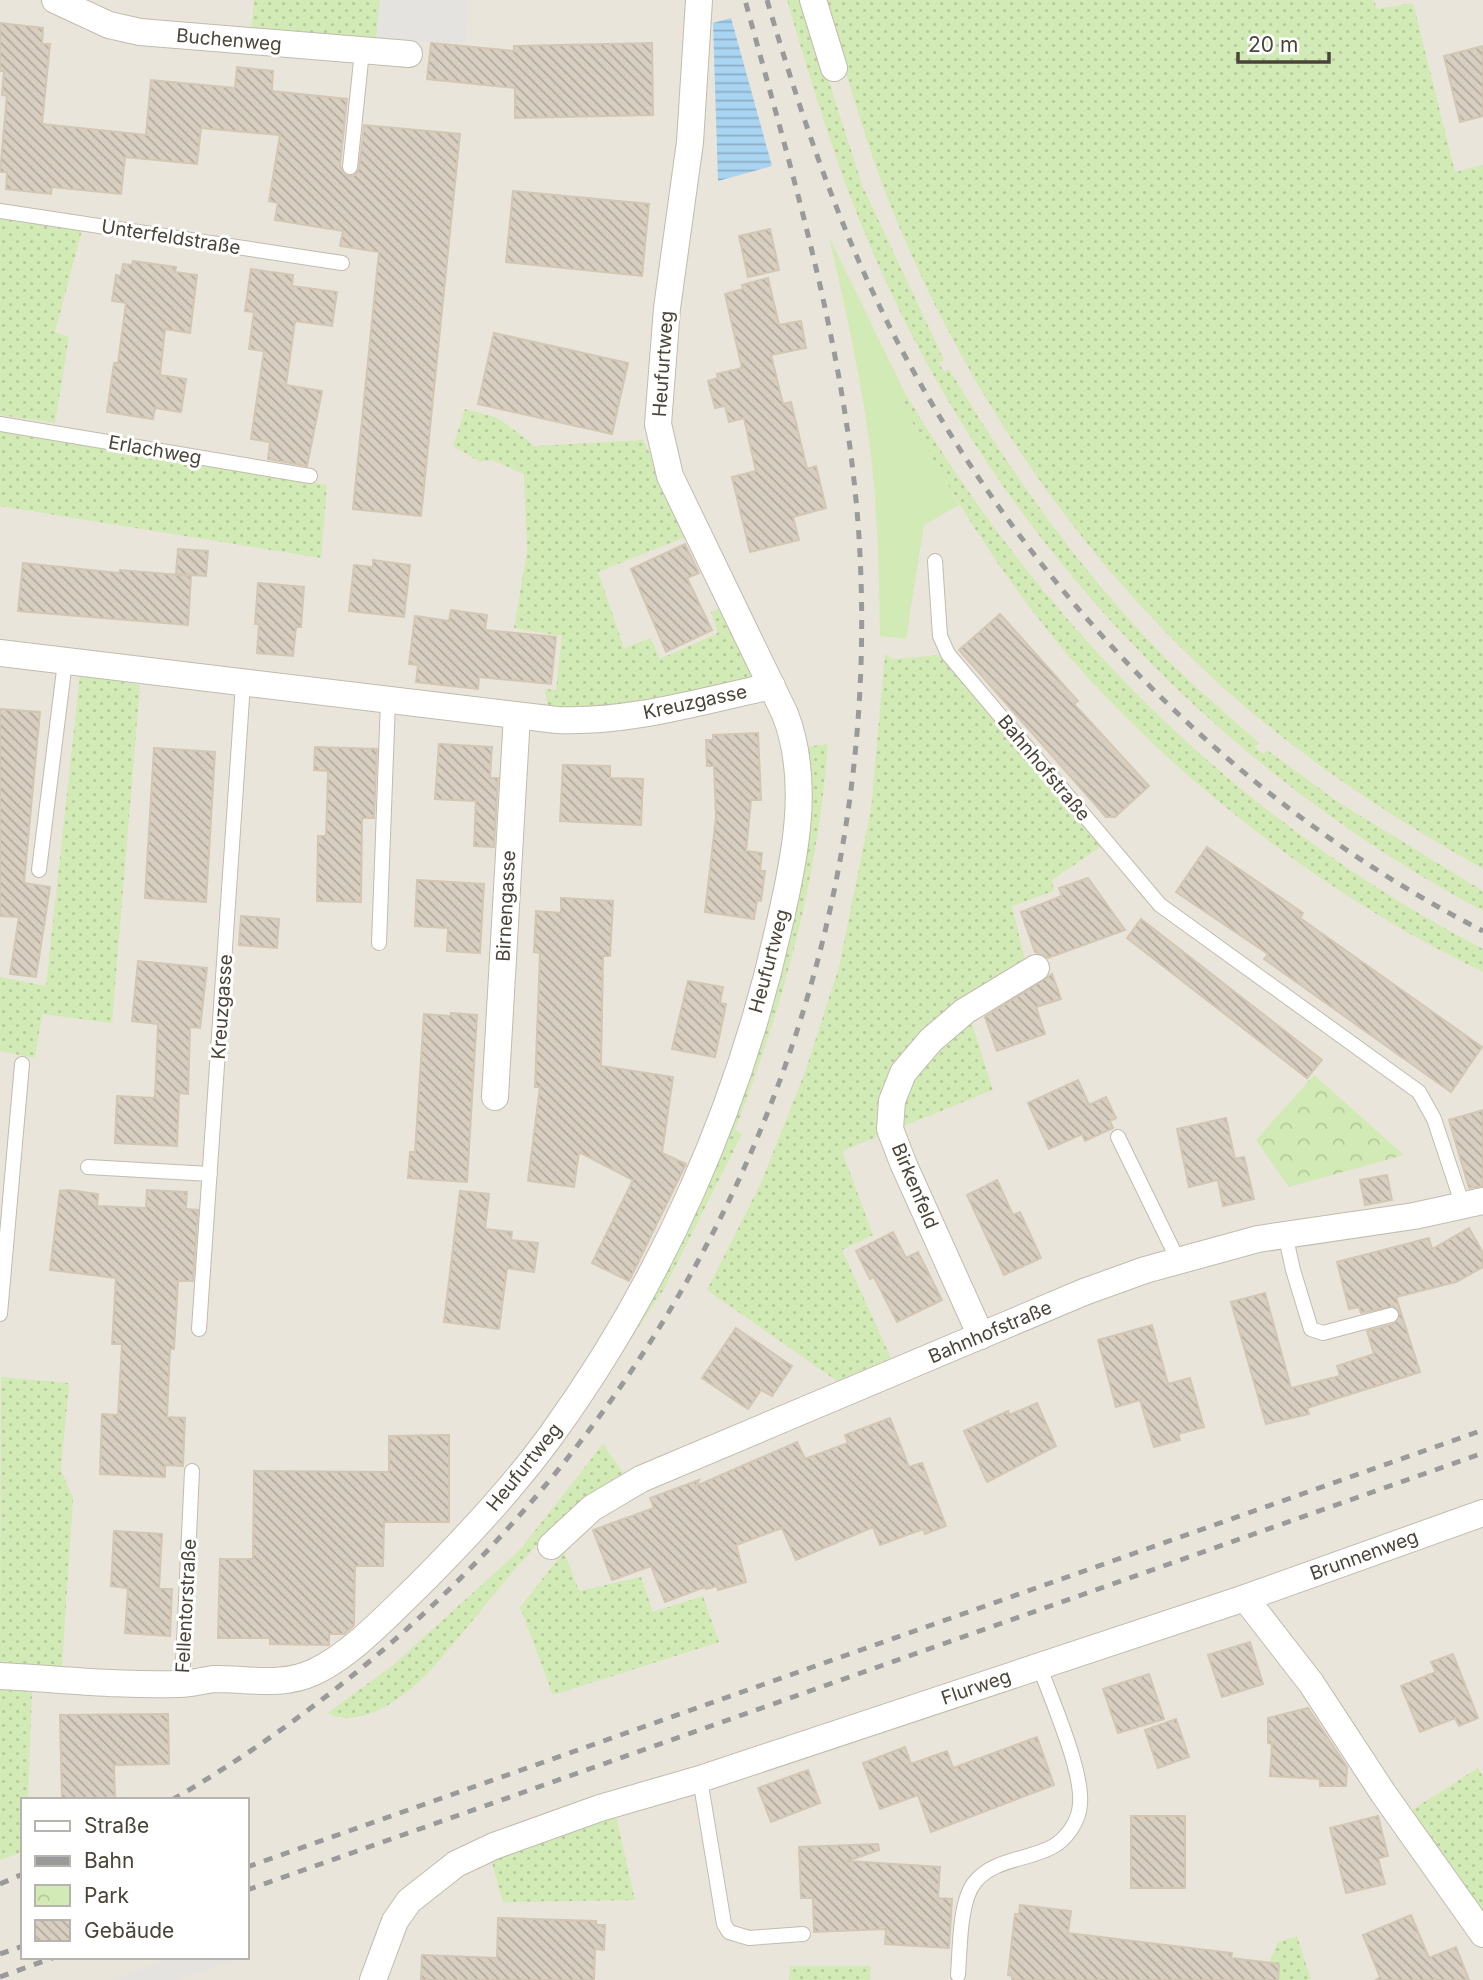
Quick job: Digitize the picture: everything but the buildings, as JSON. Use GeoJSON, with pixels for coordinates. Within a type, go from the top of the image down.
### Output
{"type":"FeatureCollection","features":[{"type":"Feature","properties":{"kind":"street","name":"Buchenweg"},"geometry":{"type":"LineString","coordinates":[[55,0],[109,25],[140,32],[409,54]]}},
{"type":"Feature","properties":{"kind":"street","name":"Heufurtweg"},"geometry":{"type":"LineString","coordinates":[[182,1684],[214,1679],[275,1682],[302,1677],[328,1664],[364,1635],[432,1571],[531,1461],[584,1388],[671,1236],[706,1159],[754,1020],[776,943],[790,873],[799,779],[793,734],[670,476],[658,424],[667,309],[690,142],[699,0]]}},
{"type":"Feature","properties":{"kind":"street"},"geometry":{"type":"LineString","coordinates":[[813,0],[834,68]]}},
{"type":"Feature","properties":{"kind":"street","name":"Kreuzgasse"},"geometry":{"type":"LineString","coordinates":[[0,653],[388,701],[580,721],[607,719],[772,686]]}},
{"type":"Feature","properties":{"kind":"street","name":"Birnengasse"},"geometry":{"type":"LineString","coordinates":[[495,1097],[517,715]]}},
{"type":"Feature","properties":{"kind":"street","name":"Birkenfeld"},"geometry":{"type":"LineString","coordinates":[[981,1336],[890,1129],[892,1101],[903,1073],[931,1040],[965,1011],[1036,968]]}},
{"type":"Feature","properties":{"kind":"street","name":"Bahnhofstraße"},"geometry":{"type":"LineString","coordinates":[[551,1546],[592,1508],[641,1479],[1094,1288],[1178,1260],[1285,1234],[1473,1204]]}},
{"type":"Feature","properties":{"kind":"street","name":"Brunnenweg"},"geometry":{"type":"LineString","coordinates":[[1245,1598],[1483,1513]]}},
{"type":"Feature","properties":{"kind":"street"},"geometry":{"type":"LineString","coordinates":[[1245,1598],[1311,1683],[1391,1804],[1483,1934]]}},
{"type":"Feature","properties":{"kind":"street","name":"Flurweg"},"geometry":{"type":"LineString","coordinates":[[373,1980],[396,1921],[409,1901],[456,1864],[494,1846],[600,1808],[700,1779],[1245,1598]]}},
{"type":"Feature","properties":{"kind":"street","name":"Fellentorstraße"},"geometry":{"type":"LineString","coordinates":[[0,1676],[182,1684]]}},
{"type":"Feature","properties":{"kind":"lane"},"geometry":{"type":"LineString","coordinates":[[350,167],[362,51]]}},
{"type":"Feature","properties":{"kind":"lane","name":"Unterfeldstraße"},"geometry":{"type":"LineString","coordinates":[[0,211],[342,263]]}},
{"type":"Feature","properties":{"kind":"lane","name":"Erlachweg"},"geometry":{"type":"LineString","coordinates":[[0,424],[310,477]]}},
{"type":"Feature","properties":{"kind":"lane","name":"Bahnhofstraße"},"geometry":{"type":"LineString","coordinates":[[935,561],[940,636],[948,654],[1160,905],[1419,1092],[1473,1204]]}},
{"type":"Feature","properties":{"kind":"lane"},"geometry":{"type":"LineString","coordinates":[[39,870],[65,662]]}},
{"type":"Feature","properties":{"kind":"lane","name":"Kreuzgasse"},"geometry":{"type":"LineString","coordinates":[[199,1329],[243,684]]}},
{"type":"Feature","properties":{"kind":"lane"},"geometry":{"type":"LineString","coordinates":[[379,943],[388,701]]}},
{"type":"Feature","properties":{"kind":"lane"},"geometry":{"type":"LineString","coordinates":[[0,1314],[22,1064]]}},
{"type":"Feature","properties":{"kind":"lane"},"geometry":{"type":"LineString","coordinates":[[1118,1138],[1178,1260]]}},
{"type":"Feature","properties":{"kind":"lane"},"geometry":{"type":"LineString","coordinates":[[88,1167],[210,1174]]}},
{"type":"Feature","properties":{"kind":"lane"},"geometry":{"type":"LineString","coordinates":[[1285,1234],[1298,1292],[1311,1329],[1323,1332],[1391,1315]]}},
{"type":"Feature","properties":{"kind":"lane","name":"Fellentorstraße"},"geometry":{"type":"LineString","coordinates":[[182,1684],[192,1471]]}},
{"type":"Feature","properties":{"kind":"lane"},"geometry":{"type":"LineString","coordinates":[[958,1975],[966,1896],[975,1881],[1000,1865],[1052,1847],[1066,1837],[1080,1804],[1069,1752],[1039,1665]]}},
{"type":"Feature","properties":{"kind":"lane"},"geometry":{"type":"LineString","coordinates":[[700,1779],[724,1924],[729,1932],[749,1938],[803,1934]]}},
{"type":"Feature","properties":{"kind":"shaded area"},"geometry":{"type":"Polygon","coordinates":[[[0,0],[1483,0],[1483,1980],[0,1980],[0,0]]]}},
{"type":"Feature","properties":{"kind":"shaded area"},"geometry":{"type":"Polygon","coordinates":[[[380,0],[468,0],[466,42],[376,42],[380,0]]]}},
{"type":"Feature","properties":{"kind":"shaded area"},"geometry":{"type":"Polygon","coordinates":[[[170,1959],[232,1961],[175,1980],[109,1980],[170,1959]]]}},
{"type":"Feature","properties":{"kind":"green space"},"geometry":{"type":"Polygon","coordinates":[[[254,0],[380,0],[376,42],[251,31],[254,0]]]}},
{"type":"Feature","properties":{"kind":"green space"},"geometry":{"type":"Polygon","coordinates":[[[787,0],[803,0],[862,185],[944,360],[939,363],[944,372],[949,369],[1016,474],[1090,574],[1145,637],[1186,678],[1259,743],[1255,747],[1263,754],[1267,750],[1338,802],[1483,891],[1483,911],[1386,854],[1293,789],[1207,716],[1126,638],[1053,553],[987,462],[928,365],[878,264],[839,167],[787,0]]]}},
{"type":"Feature","properties":{"kind":"green space"},"geometry":{"type":"Polygon","coordinates":[[[824,0],[1374,0],[1377,9],[1413,3],[1455,172],[1483,165],[1483,869],[1326,770],[1212,678],[1153,619],[1097,556],[1046,489],[999,419],[956,346],[919,271],[877,170],[824,0]]]}},
{"type":"Feature","properties":{"kind":"green space"},"geometry":{"type":"Polygon","coordinates":[[[0,218],[82,230],[55,332],[69,337],[55,423],[0,415],[0,218]]]}},
{"type":"Feature","properties":{"kind":"green space"},"geometry":{"type":"Polygon","coordinates":[[[829,237],[906,395],[899,399],[959,505],[924,525],[906,639],[880,636],[873,471],[857,368],[829,237]]]}},
{"type":"Feature","properties":{"kind":"green space"},"geometry":{"type":"Polygon","coordinates":[[[906,395],[962,482],[1022,564],[1086,641],[1156,712],[1230,779],[1309,841],[1393,898],[1483,949],[1483,972],[1376,914],[1273,844],[1223,805],[1131,722],[1061,647],[1009,580],[940,472],[899,398],[906,395]]]}},
{"type":"Feature","properties":{"kind":"green space"},"geometry":{"type":"Polygon","coordinates":[[[465,409],[498,418],[535,446],[643,440],[690,535],[598,572],[624,648],[651,638],[660,659],[718,633],[711,612],[726,605],[760,678],[621,709],[567,710],[547,704],[545,689],[556,690],[562,636],[514,628],[527,551],[524,474],[492,460],[480,462],[453,446],[465,409]]]}},
{"type":"Feature","properties":{"kind":"green space"},"geometry":{"type":"Polygon","coordinates":[[[0,431],[327,485],[321,558],[0,506],[0,431]]]}},
{"type":"Feature","properties":{"kind":"green space"},"geometry":{"type":"Polygon","coordinates":[[[885,654],[893,659],[942,655],[1102,846],[1052,880],[1054,891],[1012,906],[1025,960],[964,998],[993,1090],[842,1151],[873,1235],[842,1250],[891,1358],[837,1381],[707,1290],[761,1183],[805,1072],[839,967],[871,809],[885,654]]]}},
{"type":"Feature","properties":{"kind":"green space"},"geometry":{"type":"Polygon","coordinates":[[[80,674],[140,685],[112,1023],[42,1014],[35,1058],[0,1051],[0,977],[46,986],[80,674]]]}},
{"type":"Feature","properties":{"kind":"green space"},"geometry":{"type":"Polygon","coordinates":[[[828,744],[807,892],[769,1035],[735,1130],[742,1134],[664,1289],[594,1395],[746,1074],[804,747],[828,744]]]}},
{"type":"Feature","properties":{"kind":"green space"},"geometry":{"type":"Polygon","coordinates":[[[1314,1075],[1404,1155],[1289,1187],[1256,1140],[1314,1075]]]}},
{"type":"Feature","properties":{"kind":"green space"},"geometry":{"type":"Polygon","coordinates":[[[1,1377],[69,1383],[61,1470],[73,1498],[62,1667],[0,1662],[1,1377]]]}},
{"type":"Feature","properties":{"kind":"green space"},"geometry":{"type":"Polygon","coordinates":[[[603,1444],[623,1473],[566,1515],[541,1540],[424,1677],[393,1702],[367,1715],[354,1718],[328,1713],[393,1665],[519,1551],[603,1444]]]}},
{"type":"Feature","properties":{"kind":"green space"},"geometry":{"type":"Polygon","coordinates":[[[564,1552],[579,1591],[641,1577],[653,1612],[703,1596],[719,1642],[553,1695],[520,1607],[564,1552]]]}},
{"type":"Feature","properties":{"kind":"green space"},"geometry":{"type":"Polygon","coordinates":[[[0,1690],[32,1691],[28,1798],[21,1798],[21,1853],[0,1860],[0,1690]]]}},
{"type":"Feature","properties":{"kind":"green space"},"geometry":{"type":"Polygon","coordinates":[[[1478,1768],[1483,1776],[1483,1914],[1407,1813],[1478,1768]]]}},
{"type":"Feature","properties":{"kind":"green space"},"geometry":{"type":"Polygon","coordinates":[[[616,1816],[635,1900],[503,1902],[490,1856],[616,1816]]]}},
{"type":"Feature","properties":{"kind":"green space"},"geometry":{"type":"Polygon","coordinates":[[[1297,1936],[1311,1980],[1262,1980],[1278,1942],[1297,1936]]]}},
{"type":"Feature","properties":{"kind":"green space"},"geometry":{"type":"Polygon","coordinates":[[[790,1966],[871,1966],[870,1980],[789,1980],[790,1966]]]}},
{"type":"Feature","properties":{"kind":"water"},"geometry":{"type":"Polygon","coordinates":[[[731,18],[772,166],[718,181],[713,23],[731,18]]]}},
{"type":"Feature","properties":{"kind":"railway"},"geometry":{"type":"LineString","coordinates":[[175,1798],[331,1692],[473,1566],[595,1423],[695,1266],[774,1096],[828,917],[857,730],[859,537],[843,400],[816,266],[745,0]]}},
{"type":"Feature","properties":{"kind":"railway"},"geometry":{"type":"LineString","coordinates":[[767,0],[812,141],[867,279],[911,367],[963,454],[1022,538],[1086,617],[1155,692],[1230,761],[1310,824],[1394,881],[1483,931]]}},
{"type":"Feature","properties":{"kind":"railway"},"geometry":{"type":"LineString","coordinates":[[248,1867],[1483,1430]]}},
{"type":"Feature","properties":{"kind":"railway"},"geometry":{"type":"LineString","coordinates":[[248,1890],[1483,1453]]}},
{"type":"Feature","properties":{"kind":"railway"},"geometry":{"type":"LineString","coordinates":[[0,1884],[21,1875]]}},
{"type":"Feature","properties":{"kind":"railway"},"geometry":{"type":"LineString","coordinates":[[0,1954],[21,1947]]}},
{"type":"Feature","properties":{"kind":"railway"},"geometry":{"type":"LineString","coordinates":[[0,1977],[50,1959]]}}]}
